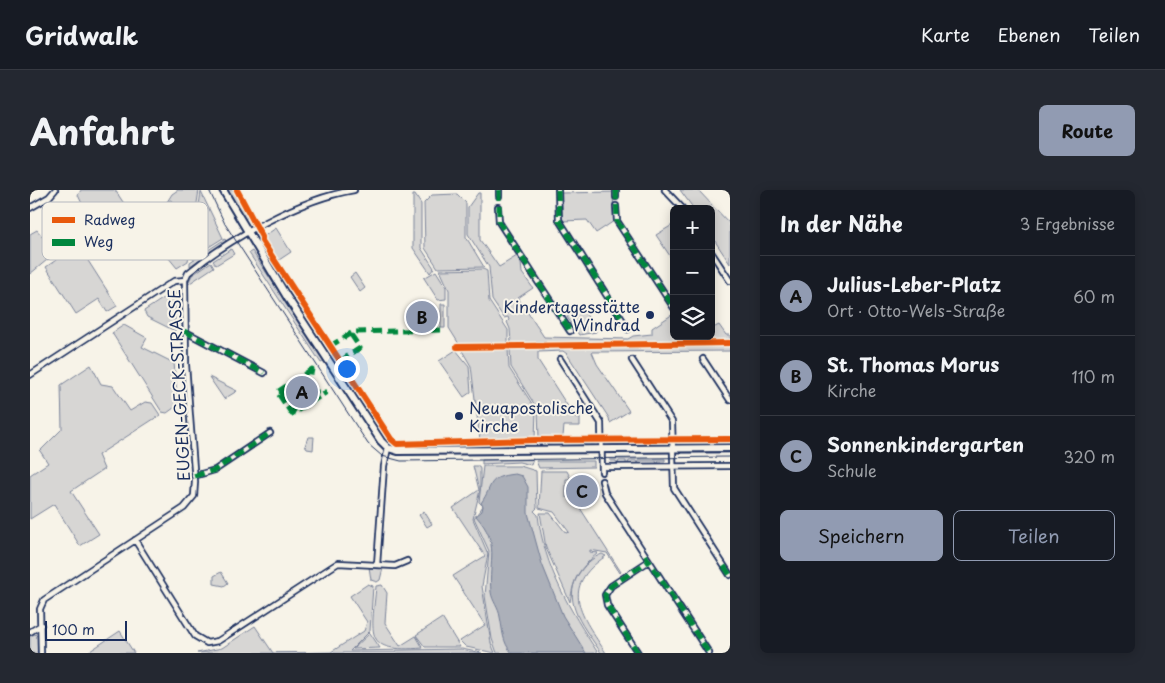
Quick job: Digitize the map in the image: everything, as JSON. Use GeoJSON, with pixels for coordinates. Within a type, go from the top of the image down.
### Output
{"type":"FeatureCollection","features":[{"type":"Feature","properties":{"kind":"street"},"geometry":{"type":"LineString","coordinates":[[30,208],[49,197],[55,190]]}},
{"type":"Feature","properties":{"kind":"street"},"geometry":{"type":"LineString","coordinates":[[223,190],[248,234],[349,393],[381,441],[388,448],[398,451],[551,448],[730,448]]}},
{"type":"Feature","properties":{"kind":"street"},"geometry":{"type":"LineString","coordinates":[[248,234],[294,209],[354,190]]}},
{"type":"Feature","properties":{"kind":"street"},"geometry":{"type":"LineString","coordinates":[[558,190],[558,220],[628,329]]}},
{"type":"Feature","properties":{"kind":"street"},"geometry":{"type":"LineString","coordinates":[[616,190],[616,197]]}},
{"type":"Feature","properties":{"kind":"street"},"geometry":{"type":"LineString","coordinates":[[665,190],[680,205]]}},
{"type":"Feature","properties":{"kind":"street"},"geometry":{"type":"LineString","coordinates":[[616,206],[617,222],[670,302]]}},
{"type":"Feature","properties":{"kind":"street"},"geometry":{"type":"LineString","coordinates":[[498,207],[499,222],[570,331]]}},
{"type":"Feature","properties":{"kind":"street","name":"EUGEN-GECK-STRASSE"},"geometry":{"type":"LineString","coordinates":[[42,653],[40,606],[46,598],[188,506],[195,492],[184,331],[185,280],[188,273],[248,234]]}},
{"type":"Feature","properties":{"kind":"street"},"geometry":{"type":"LineString","coordinates":[[715,258],[730,281]]}},
{"type":"Feature","properties":{"kind":"street"},"geometry":{"type":"LineString","coordinates":[[30,375],[174,281],[185,280]]}},
{"type":"Feature","properties":{"kind":"street"},"geometry":{"type":"LineString","coordinates":[[184,331],[264,373]]}},
{"type":"Feature","properties":{"kind":"street"},"geometry":{"type":"LineString","coordinates":[[702,358],[730,400]]}},
{"type":"Feature","properties":{"kind":"street"},"geometry":{"type":"LineString","coordinates":[[560,360],[600,421],[602,469],[730,466]]}},
{"type":"Feature","properties":{"kind":"street"},"geometry":{"type":"LineString","coordinates":[[632,360],[671,420],[673,482],[677,494],[730,575]]}},
{"type":"Feature","properties":{"kind":"street"},"geometry":{"type":"LineString","coordinates":[[194,476],[215,470],[270,433]]}},
{"type":"Feature","properties":{"kind":"street"},"geometry":{"type":"LineString","coordinates":[[377,565],[384,466],[388,448]]}},
{"type":"Feature","properties":{"kind":"street"},"geometry":{"type":"LineString","coordinates":[[602,481],[605,493],[708,653]]}},
{"type":"Feature","properties":{"kind":"street"},"geometry":{"type":"LineString","coordinates":[[135,540],[195,636],[207,643],[218,641],[338,563],[395,566],[407,561]]}},
{"type":"Feature","properties":{"kind":"street"},"geometry":{"type":"LineString","coordinates":[[638,653],[608,607],[605,595],[611,586],[649,561]]}},
{"type":"Feature","properties":{"kind":"street"},"geometry":{"type":"LineString","coordinates":[[30,632],[41,625]]}},
{"type":"Feature","properties":{"kind":"shaded area"},"geometry":{"type":"Polygon","coordinates":[[[81,190],[115,190],[123,202],[81,202],[78,195],[81,190]]]}},
{"type":"Feature","properties":{"kind":"shaded area"},"geometry":{"type":"Polygon","coordinates":[[[178,190],[199,190],[197,202],[172,202],[171,200],[167,202],[172,194],[178,190]]]}},
{"type":"Feature","properties":{"kind":"shaded area"},"geometry":{"type":"Polygon","coordinates":[[[227,190],[236,190],[249,216],[245,219],[227,190]]]}},
{"type":"Feature","properties":{"kind":"shaded area"},"geometry":{"type":"Polygon","coordinates":[[[680,190],[698,190],[712,205],[691,205],[680,190]]]}},
{"type":"Feature","properties":{"kind":"shaded area"},"geometry":{"type":"Polygon","coordinates":[[[201,192],[206,202],[199,202],[201,192]]]}},
{"type":"Feature","properties":{"kind":"shaded area"},"geometry":{"type":"Polygon","coordinates":[[[613,192],[614,221],[596,233],[587,220],[562,221],[560,193],[613,192]]]}},
{"type":"Feature","properties":{"kind":"shaded area"},"geometry":{"type":"Polygon","coordinates":[[[478,193],[480,193],[480,240],[499,267],[517,256],[521,263],[522,273],[533,288],[518,298],[544,337],[628,339],[633,336],[652,334],[652,328],[670,316],[670,340],[715,340],[715,327],[719,325],[726,335],[730,335],[730,341],[511,343],[510,329],[507,322],[509,320],[508,317],[504,318],[492,300],[489,267],[468,234],[468,207],[478,193]]]}},
{"type":"Feature","properties":{"kind":"shaded area"},"geometry":{"type":"Polygon","coordinates":[[[457,194],[466,203],[466,237],[484,267],[438,268],[425,248],[424,203],[432,195],[457,194]]]}},
{"type":"Feature","properties":{"kind":"shaded area"},"geometry":{"type":"Polygon","coordinates":[[[413,195],[421,204],[421,248],[434,268],[430,273],[413,248],[413,195]]]}},
{"type":"Feature","properties":{"kind":"shaded area"},"geometry":{"type":"Polygon","coordinates":[[[208,207],[223,238],[208,247],[208,207]]]}},
{"type":"Feature","properties":{"kind":"shaded area"},"geometry":{"type":"Polygon","coordinates":[[[715,208],[730,224],[730,264],[715,241],[715,208]]]}},
{"type":"Feature","properties":{"kind":"shaded area"},"geometry":{"type":"Polygon","coordinates":[[[670,226],[670,256],[656,235],[670,226]]]}},
{"type":"Feature","properties":{"kind":"shaded area"},"geometry":{"type":"Polygon","coordinates":[[[276,228],[291,252],[276,262],[263,241],[263,237],[276,228]]]}},
{"type":"Feature","properties":{"kind":"shaded area"},"geometry":{"type":"Polygon","coordinates":[[[37,230],[42,236],[42,260],[47,260],[30,274],[30,234],[37,230]]]}},
{"type":"Feature","properties":{"kind":"shaded area"},"geometry":{"type":"Polygon","coordinates":[[[225,239],[226,242],[208,254],[208,250],[225,239]]]}},
{"type":"Feature","properties":{"kind":"shaded area"},"geometry":{"type":"Polygon","coordinates":[[[231,249],[234,254],[216,265],[213,261],[231,249]]]}},
{"type":"Feature","properties":{"kind":"shaded area"},"geometry":{"type":"Polygon","coordinates":[[[252,251],[325,361],[321,363],[249,253],[252,251]]]}},
{"type":"Feature","properties":{"kind":"shaded area"},"geometry":{"type":"Polygon","coordinates":[[[56,260],[88,260],[117,306],[107,312],[99,299],[76,314],[46,267],[56,260]]]}},
{"type":"Feature","properties":{"kind":"shaded area"},"geometry":{"type":"Polygon","coordinates":[[[170,260],[188,260],[188,261],[177,268],[170,260]]]}},
{"type":"Feature","properties":{"kind":"shaded area"},"geometry":{"type":"Polygon","coordinates":[[[193,260],[199,260],[190,266],[190,262],[193,260]]]}},
{"type":"Feature","properties":{"kind":"shaded area"},"geometry":{"type":"Polygon","coordinates":[[[211,262],[214,267],[187,285],[192,275],[211,262]]]}},
{"type":"Feature","properties":{"kind":"shaded area"},"geometry":{"type":"Polygon","coordinates":[[[483,269],[487,271],[489,301],[508,330],[508,343],[459,344],[449,328],[449,290],[440,270],[483,269]]]}},
{"type":"Feature","properties":{"kind":"shaded area"},"geometry":{"type":"Polygon","coordinates":[[[436,271],[446,287],[446,299],[438,300],[424,278],[436,271]]]}},
{"type":"Feature","properties":{"kind":"shaded area"},"geometry":{"type":"Polygon","coordinates":[[[355,273],[365,288],[360,292],[350,277],[355,273]]]}},
{"type":"Feature","properties":{"kind":"shaded area"},"geometry":{"type":"Polygon","coordinates":[[[175,292],[175,331],[147,317],[144,311],[175,292]]]}},
{"type":"Feature","properties":{"kind":"shaded area"},"geometry":{"type":"Polygon","coordinates":[[[441,304],[445,304],[445,328],[441,328],[441,304]]]}},
{"type":"Feature","properties":{"kind":"shaded area"},"geometry":{"type":"Polygon","coordinates":[[[581,307],[595,327],[596,332],[579,335],[567,317],[581,307]]]}},
{"type":"Feature","properties":{"kind":"shaded area"},"geometry":{"type":"Polygon","coordinates":[[[124,325],[147,338],[142,347],[174,363],[178,405],[167,413],[162,412],[112,333],[124,325]]]}},
{"type":"Feature","properties":{"kind":"shaded area"},"geometry":{"type":"Polygon","coordinates":[[[730,344],[730,351],[592,352],[597,364],[629,411],[610,423],[609,418],[567,354],[563,351],[538,352],[538,360],[576,419],[580,417],[580,426],[564,426],[563,436],[553,437],[553,439],[539,438],[538,410],[511,367],[510,349],[513,348],[730,344]]]}},
{"type":"Feature","properties":{"kind":"shaded area"},"geometry":{"type":"Polygon","coordinates":[[[462,348],[508,349],[509,368],[536,410],[535,439],[480,440],[471,366],[462,348]]]}},
{"type":"Feature","properties":{"kind":"shaded area"},"geometry":{"type":"Polygon","coordinates":[[[456,350],[469,366],[471,392],[464,397],[439,361],[456,350]]]}},
{"type":"Feature","properties":{"kind":"shaded area"},"geometry":{"type":"Polygon","coordinates":[[[91,365],[101,384],[113,386],[130,411],[145,402],[152,403],[160,415],[98,455],[104,469],[71,491],[99,534],[80,546],[54,504],[30,519],[30,475],[48,463],[40,451],[62,429],[61,385],[91,365]]]}},
{"type":"Feature","properties":{"kind":"shaded area"},"geometry":{"type":"Polygon","coordinates":[[[209,377],[237,391],[224,399],[209,377]]]}},
{"type":"Feature","properties":{"kind":"shaded area"},"geometry":{"type":"Polygon","coordinates":[[[308,437],[314,437],[313,450],[307,449],[305,446],[308,437]]]}},
{"type":"Feature","properties":{"kind":"shaded area"},"geometry":{"type":"Polygon","coordinates":[[[537,441],[594,441],[594,446],[591,444],[558,446],[536,444],[537,441]]]}},
{"type":"Feature","properties":{"kind":"shaded area"},"geometry":{"type":"Polygon","coordinates":[[[610,441],[665,441],[665,445],[662,443],[610,445],[610,441]]]}},
{"type":"Feature","properties":{"kind":"shaded area"},"geometry":{"type":"Polygon","coordinates":[[[532,442],[516,447],[480,447],[480,444],[532,442]]]}},
{"type":"Feature","properties":{"kind":"shaded area"},"geometry":{"type":"Polygon","coordinates":[[[681,451],[730,451],[730,453],[681,453],[681,451]]]}},
{"type":"Feature","properties":{"kind":"shaded area"},"geometry":{"type":"Polygon","coordinates":[[[533,459],[531,465],[519,462],[482,464],[482,460],[533,459]]]}},
{"type":"Feature","properties":{"kind":"shaded area"},"geometry":{"type":"Polygon","coordinates":[[[610,459],[665,459],[665,461],[659,461],[657,465],[656,461],[639,461],[638,465],[636,461],[629,461],[628,465],[626,465],[626,461],[619,461],[617,465],[616,461],[610,461],[610,459]]]}},
{"type":"Feature","properties":{"kind":"shaded area"},"geometry":{"type":"Polygon","coordinates":[[[536,461],[594,461],[594,467],[539,468],[536,461]]]}},
{"type":"Feature","properties":{"kind":"shaded area"},"geometry":{"type":"Polygon","coordinates":[[[473,466],[479,466],[480,469],[480,490],[473,519],[488,554],[482,586],[491,643],[495,653],[466,647],[460,641],[485,625],[453,576],[485,556],[453,508],[479,490],[473,466]]]}},
{"type":"Feature","properties":{"kind":"shaded area"},"geometry":{"type":"Polygon","coordinates":[[[483,466],[520,466],[536,471],[537,508],[534,511],[538,515],[541,534],[552,570],[568,604],[598,653],[497,653],[492,639],[485,596],[489,551],[474,518],[483,506],[479,502],[483,466]]]}},
{"type":"Feature","properties":{"kind":"shaded area"},"geometry":{"type":"Polygon","coordinates":[[[541,471],[567,471],[571,479],[566,479],[566,497],[573,497],[621,572],[607,553],[590,550],[590,552],[598,553],[578,574],[573,586],[570,602],[546,548],[540,513],[550,513],[566,533],[569,532],[554,512],[539,508],[541,471]]]}},
{"type":"Feature","properties":{"kind":"shaded area"},"geometry":{"type":"Polygon","coordinates":[[[515,474],[522,476],[528,487],[528,513],[542,564],[563,616],[586,653],[512,653],[505,640],[499,614],[491,592],[491,544],[484,526],[476,516],[482,511],[483,506],[481,503],[492,483],[499,477],[515,474]]]}},
{"type":"Feature","properties":{"kind":"shaded area"},"geometry":{"type":"Polygon","coordinates":[[[424,511],[432,524],[427,527],[419,515],[424,511]]]}},
{"type":"Feature","properties":{"kind":"shaded area"},"geometry":{"type":"Polygon","coordinates":[[[602,554],[606,556],[591,568],[582,579],[579,603],[589,627],[606,653],[601,653],[583,625],[574,606],[572,596],[573,586],[585,565],[602,554]]]}},
{"type":"Feature","properties":{"kind":"shaded area"},"geometry":{"type":"Polygon","coordinates":[[[369,567],[383,568],[380,580],[377,582],[371,580],[369,567]]]}},
{"type":"Feature","properties":{"kind":"shaded area"},"geometry":{"type":"Polygon","coordinates":[[[221,572],[228,583],[224,586],[214,584],[214,576],[221,572]]]}},
{"type":"Feature","properties":{"kind":"shaded area"},"geometry":{"type":"Polygon","coordinates":[[[368,584],[373,586],[370,631],[350,651],[462,649],[482,653],[273,653],[331,652],[364,631],[367,622],[350,596],[368,584]]]}},
{"type":"Feature","properties":{"kind":"shaded area"},"geometry":{"type":"Polygon","coordinates":[[[382,585],[387,593],[385,623],[400,646],[416,636],[423,648],[403,649],[389,647],[380,644],[375,637],[373,617],[376,586],[382,585]]]}},
{"type":"Feature","properties":{"kind":"shaded area"},"geometry":{"type":"Polygon","coordinates":[[[442,618],[460,647],[425,647],[416,635],[442,618]]]}},
{"type":"Feature","properties":{"kind":"shaded area"},"geometry":{"type":"Polygon","coordinates":[[[255,626],[273,653],[197,653],[222,648],[255,626]]]}},
{"type":"Feature","properties":{"kind":"shaded area"},"geometry":{"type":"Polygon","coordinates":[[[120,631],[134,653],[87,653],[120,631]]]}},
{"type":"Feature","properties":{"kind":"shaded area"},"geometry":{"type":"Polygon","coordinates":[[[370,633],[380,648],[353,649],[370,633]]]}},
{"type":"Feature","properties":{"kind":"shaded area"},"geometry":{"type":"Polygon","coordinates":[[[35,634],[39,640],[39,651],[38,653],[30,653],[30,636],[35,634]]]}},
{"type":"Feature","properties":{"kind":"tram line"},"geometry":{"type":"LineString","coordinates":[[209,190],[225,224],[368,444],[382,456],[401,461],[730,457]]}},
{"type":"Feature","properties":{"kind":"marked path"},"geometry":{"type":"LineString","coordinates":[[499,190],[499,222],[570,331]]}},
{"type":"Feature","properties":{"kind":"marked path"},"geometry":{"type":"LineString","coordinates":[[558,190],[559,220],[628,329]]}},
{"type":"Feature","properties":{"kind":"marked path"},"geometry":{"type":"LineString","coordinates":[[616,190],[617,221],[670,302]]}},
{"type":"Feature","properties":{"kind":"marked path"},"geometry":{"type":"LineString","coordinates":[[330,346],[353,332],[441,330]]}},
{"type":"Feature","properties":{"kind":"marked path"},"geometry":{"type":"LineString","coordinates":[[184,331],[264,373]]}},
{"type":"Feature","properties":{"kind":"marked path"},"geometry":{"type":"LineString","coordinates":[[340,361],[360,348],[350,333]]}},
{"type":"Feature","properties":{"kind":"marked path"},"geometry":{"type":"LineString","coordinates":[[312,369],[277,392],[292,414],[327,392]]}},
{"type":"Feature","properties":{"kind":"marked path"},"geometry":{"type":"LineString","coordinates":[[292,414],[297,403],[300,397],[302,392],[304,386],[312,369],[305,406],[277,392],[283,392],[296,392],[302,392],[308,392],[327,392]]}},
{"type":"Feature","properties":{"kind":"marked path"},"geometry":{"type":"LineString","coordinates":[[194,476],[215,470],[270,433]]}},
{"type":"Feature","properties":{"kind":"marked path"},"geometry":{"type":"LineString","coordinates":[[645,555],[709,653]]}},
{"type":"Feature","properties":{"kind":"marked path"},"geometry":{"type":"LineString","coordinates":[[638,653],[607,605],[605,595],[611,586],[649,561]]}},
{"type":"Feature","properties":{"kind":"marked path"},"geometry":{"type":"LineString","coordinates":[[724,566],[730,575]]}},
{"type":"Feature","properties":{"kind":"cycle path"},"geometry":{"type":"LineString","coordinates":[[237,190],[262,237],[262,241],[391,439],[397,444],[536,440],[730,439]]}},
{"type":"Feature","properties":{"kind":"cycle path"},"geometry":{"type":"LineString","coordinates":[[457,347],[730,343]]}},
{"type":"Feature","properties":{"kind":"place","name":"Kindertagesstätte Windrad"},"geometry":{"type":"Point","coordinates":[650,315]}},
{"type":"Feature","properties":{"kind":"place","name":"St. Thomas Morus"},"geometry":{"type":"Point","coordinates":[422,317]}},
{"type":"Feature","properties":{"kind":"place","name":"Julius-Leber-Platz"},"geometry":{"type":"Point","coordinates":[302,392]}},
{"type":"Feature","properties":{"kind":"place","name":"Neuapostolische Kirche"},"geometry":{"type":"Point","coordinates":[459,416]}},
{"type":"Feature","properties":{"kind":"place","name":"Sonnenkindergarten"},"geometry":{"type":"Point","coordinates":[582,491]}}]}
